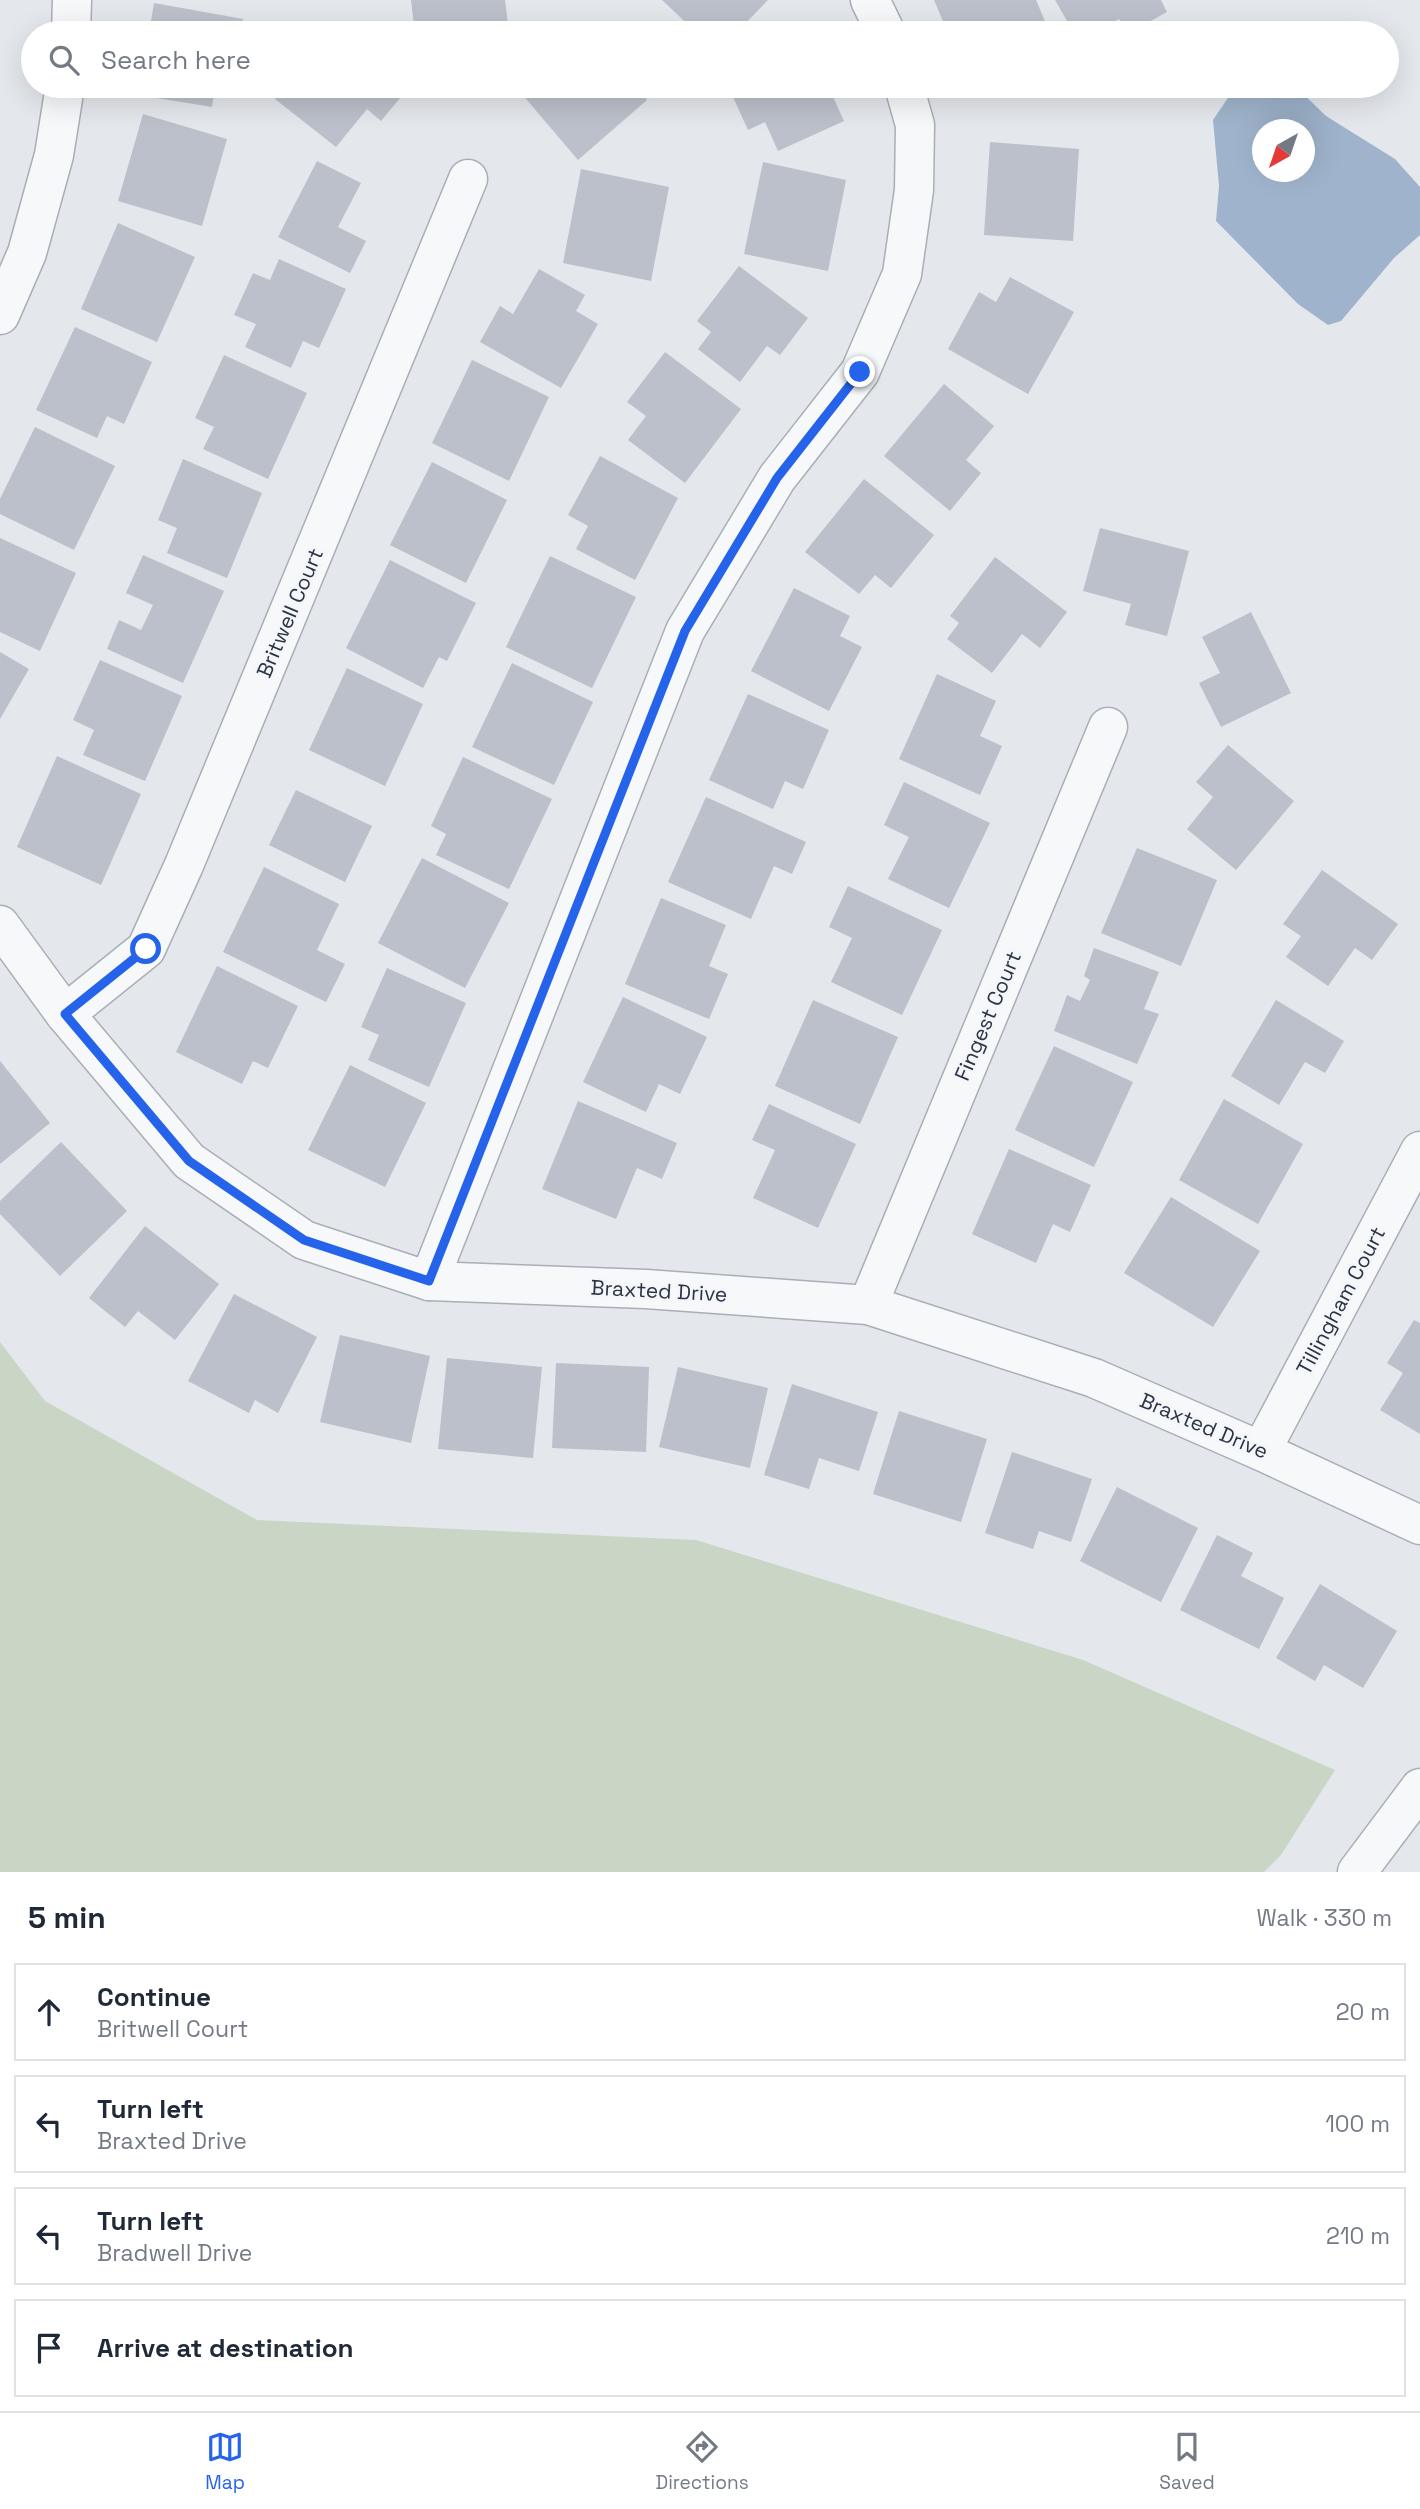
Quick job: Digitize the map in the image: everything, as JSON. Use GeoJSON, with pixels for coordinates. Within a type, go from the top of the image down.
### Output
{"type":"FeatureCollection","features":[{"type":"Feature","properties":{"kind":"street"},"geometry":{"type":"LineString","coordinates":[[71,21],[72,0]]}},
{"type":"Feature","properties":{"kind":"street"},"geometry":{"type":"LineString","coordinates":[[870,0],[880,21]]}},
{"type":"Feature","properties":{"kind":"street"},"geometry":{"type":"LineString","coordinates":[[0,315],[13,247],[54,155],[63,98]]}},
{"type":"Feature","properties":{"kind":"street"},"geometry":{"type":"LineString","coordinates":[[429,1281],[685,631],[777,478],[860,372],[902,274],[914,190],[915,125],[907,98]]}},
{"type":"Feature","properties":{"kind":"street","name":"Britwell Court"},"geometry":{"type":"LineString","coordinates":[[65,1014],[146,949],[184,865],[468,179]]}},
{"type":"Feature","properties":{"kind":"street","name":"Fingest Court"},"geometry":{"type":"LineString","coordinates":[[868,1306],[1108,727]]}},
{"type":"Feature","properties":{"kind":"street","name":"Braxted Drive"},"geometry":{"type":"LineString","coordinates":[[0,925],[65,1014],[189,1161],[304,1240],[429,1281],[646,1289],[868,1306],[1094,1378],[1261,1451],[1420,1525]]}},
{"type":"Feature","properties":{"kind":"street","name":"Tillingham Court"},"geometry":{"type":"LineString","coordinates":[[1261,1451],[1420,1151]]}},
{"type":"Feature","properties":{"kind":"street"},"geometry":{"type":"LineString","coordinates":[[1357,1872],[1420,1788]]}},
{"type":"Feature","properties":{"kind":"green space"},"geometry":{"type":"Polygon","coordinates":[[[0,1342],[45,1401],[257,1520],[696,1540],[1083,1660],[1335,1770],[1281,1855],[1264,1872],[0,1872],[0,1342]]]}},
{"type":"Feature","properties":{"kind":"water"},"geometry":{"type":"Polygon","coordinates":[[[1228,98],[1307,98],[1326,116],[1395,159],[1420,187],[1420,235],[1394,258],[1341,321],[1328,325],[1298,304],[1216,221],[1219,186],[1213,120],[1228,98]]]}},
{"type":"Feature","properties":{"kind":"building"},"geometry":{"type":"Polygon","coordinates":[[[411,0],[505,0],[508,21],[414,21],[411,0]]]}},
{"type":"Feature","properties":{"kind":"building"},"geometry":{"type":"Polygon","coordinates":[[[662,0],[768,0],[748,21],[684,21],[662,0]]]}},
{"type":"Feature","properties":{"kind":"building"},"geometry":{"type":"Polygon","coordinates":[[[934,0],[1036,0],[1045,21],[943,21],[934,0]]]}},
{"type":"Feature","properties":{"kind":"building"},"geometry":{"type":"Polygon","coordinates":[[[1055,0],[1161,0],[1167,12],[1151,21],[1067,21],[1055,0]]]}},
{"type":"Feature","properties":{"kind":"building"},"geometry":{"type":"Polygon","coordinates":[[[154,3],[243,19],[243,21],[151,21],[154,3]]]}},
{"type":"Feature","properties":{"kind":"building"},"geometry":{"type":"Polygon","coordinates":[[[156,98],[213,98],[212,107],[156,98]]]}},
{"type":"Feature","properties":{"kind":"building"},"geometry":{"type":"Polygon","coordinates":[[[400,98],[381,121],[367,109],[336,147],[275,99],[400,98]]]}},
{"type":"Feature","properties":{"kind":"building"},"geometry":{"type":"Polygon","coordinates":[[[525,98],[647,100],[578,160],[525,98]]]}},
{"type":"Feature","properties":{"kind":"building"},"geometry":{"type":"Polygon","coordinates":[[[733,98],[833,98],[844,121],[778,151],[765,122],[748,130],[733,98]]]}},
{"type":"Feature","properties":{"kind":"building"},"geometry":{"type":"Polygon","coordinates":[[[143,114],[227,139],[202,226],[118,201],[143,114]]]}},
{"type":"Feature","properties":{"kind":"building"},"geometry":{"type":"Polygon","coordinates":[[[990,142],[1079,149],[1073,241],[984,235],[990,142]]]}},
{"type":"Feature","properties":{"kind":"building"},"geometry":{"type":"Polygon","coordinates":[[[317,161],[361,183],[338,227],[366,241],[350,273],[278,237],[317,161]]]}},
{"type":"Feature","properties":{"kind":"building"},"geometry":{"type":"Polygon","coordinates":[[[763,162],[846,180],[828,271],[744,254],[763,162]]]}},
{"type":"Feature","properties":{"kind":"building"},"geometry":{"type":"Polygon","coordinates":[[[581,169],[669,187],[651,281],[563,263],[581,169]]]}},
{"type":"Feature","properties":{"kind":"building"},"geometry":{"type":"Polygon","coordinates":[[[118,223],[195,257],[157,342],[81,309],[118,223]]]}},
{"type":"Feature","properties":{"kind":"building"},"geometry":{"type":"Polygon","coordinates":[[[279,259],[346,289],[319,348],[303,341],[291,368],[245,347],[256,324],[234,315],[253,273],[270,280],[279,259]]]}},
{"type":"Feature","properties":{"kind":"building"},"geometry":{"type":"Polygon","coordinates":[[[739,266],[808,318],[780,355],[767,346],[740,382],[698,349],[711,332],[697,321],[739,266]]]}},
{"type":"Feature","properties":{"kind":"building"},"geometry":{"type":"Polygon","coordinates":[[[539,269],[585,295],[576,311],[598,324],[561,388],[480,342],[500,306],[513,314],[539,269]]]}},
{"type":"Feature","properties":{"kind":"building"},"geometry":{"type":"Polygon","coordinates":[[[1010,277],[1074,312],[1028,394],[948,349],[979,292],[996,302],[1010,277]]]}},
{"type":"Feature","properties":{"kind":"building"},"geometry":{"type":"Polygon","coordinates":[[[75,327],[152,362],[124,424],[107,416],[97,438],[36,410],[75,327]]]}},
{"type":"Feature","properties":{"kind":"building"},"geometry":{"type":"Polygon","coordinates":[[[665,352],[741,409],[685,483],[628,440],[646,416],[627,402],[665,352]]]}},
{"type":"Feature","properties":{"kind":"building"},"geometry":{"type":"Polygon","coordinates":[[[224,355],[307,393],[268,479],[203,449],[214,427],[195,418],[224,355]]]}},
{"type":"Feature","properties":{"kind":"building"},"geometry":{"type":"Polygon","coordinates":[[[472,360],[549,397],[509,481],[432,443],[472,360]]]}},
{"type":"Feature","properties":{"kind":"building"},"geometry":{"type":"Polygon","coordinates":[[[944,384],[994,426],[966,460],[981,473],[950,511],[884,456],[944,384]]]}},
{"type":"Feature","properties":{"kind":"building"},"geometry":{"type":"Polygon","coordinates":[[[35,427],[115,466],[74,550],[0,514],[0,499],[35,427]]]}},
{"type":"Feature","properties":{"kind":"building"},"geometry":{"type":"Polygon","coordinates":[[[600,456],[678,498],[635,580],[576,549],[588,526],[568,515],[600,456]]]}},
{"type":"Feature","properties":{"kind":"building"},"geometry":{"type":"Polygon","coordinates":[[[183,459],[262,493],[227,578],[167,553],[177,528],[158,520],[183,459]]]}},
{"type":"Feature","properties":{"kind":"building"},"geometry":{"type":"Polygon","coordinates":[[[432,462],[507,500],[466,583],[390,545],[432,462]]]}},
{"type":"Feature","properties":{"kind":"building"},"geometry":{"type":"Polygon","coordinates":[[[864,479],[934,535],[891,588],[875,575],[859,594],[805,552],[864,479]]]}},
{"type":"Feature","properties":{"kind":"building"},"geometry":{"type":"Polygon","coordinates":[[[1100,528],[1189,551],[1167,636],[1125,625],[1131,604],[1083,591],[1100,528]]]}},
{"type":"Feature","properties":{"kind":"building"},"geometry":{"type":"Polygon","coordinates":[[[0,538],[76,573],[40,651],[0,632],[0,538]]]}},
{"type":"Feature","properties":{"kind":"building"},"geometry":{"type":"Polygon","coordinates":[[[143,555],[224,591],[183,683],[107,649],[119,620],[141,630],[153,605],[126,593],[143,555]]]}},
{"type":"Feature","properties":{"kind":"building"},"geometry":{"type":"Polygon","coordinates":[[[550,556],[636,597],[592,688],[506,647],[550,556]]]}},
{"type":"Feature","properties":{"kind":"building"},"geometry":{"type":"Polygon","coordinates":[[[995,557],[1067,612],[1040,648],[1022,634],[992,673],[947,639],[959,623],[950,616],[995,557]]]}},
{"type":"Feature","properties":{"kind":"building"},"geometry":{"type":"Polygon","coordinates":[[[390,560],[476,603],[447,661],[439,657],[423,688],[346,648],[390,560]]]}},
{"type":"Feature","properties":{"kind":"building"},"geometry":{"type":"Polygon","coordinates":[[[794,588],[850,616],[840,636],[862,647],[829,711],[751,671],[794,588]]]}},
{"type":"Feature","properties":{"kind":"building"},"geometry":{"type":"Polygon","coordinates":[[[1251,612],[1291,693],[1221,727],[1199,683],[1220,673],[1202,637],[1251,612]]]}},
{"type":"Feature","properties":{"kind":"building"},"geometry":{"type":"Polygon","coordinates":[[[0,652],[29,669],[0,719],[0,652]]]}},
{"type":"Feature","properties":{"kind":"building"},"geometry":{"type":"Polygon","coordinates":[[[100,660],[182,696],[145,781],[83,755],[94,730],[73,720],[100,660]]]}},
{"type":"Feature","properties":{"kind":"building"},"geometry":{"type":"Polygon","coordinates":[[[512,663],[593,702],[554,785],[472,747],[512,663]]]}},
{"type":"Feature","properties":{"kind":"building"},"geometry":{"type":"Polygon","coordinates":[[[347,668],[423,704],[385,786],[309,750],[347,668]]]}},
{"type":"Feature","properties":{"kind":"building"},"geometry":{"type":"Polygon","coordinates":[[[937,674],[996,701],[980,736],[1002,746],[980,795],[899,759],[937,674]]]}},
{"type":"Feature","properties":{"kind":"building"},"geometry":{"type":"Polygon","coordinates":[[[748,694],[829,730],[803,789],[785,781],[773,809],[709,780],[748,694]]]}},
{"type":"Feature","properties":{"kind":"building"},"geometry":{"type":"Polygon","coordinates":[[[1228,745],[1294,801],[1236,870],[1187,829],[1213,797],[1196,782],[1228,745]]]}},
{"type":"Feature","properties":{"kind":"building"},"geometry":{"type":"Polygon","coordinates":[[[57,756],[141,794],[101,885],[17,847],[57,756]]]}},
{"type":"Feature","properties":{"kind":"building"},"geometry":{"type":"Polygon","coordinates":[[[463,757],[552,799],[509,889],[436,855],[446,834],[431,826],[463,757]]]}},
{"type":"Feature","properties":{"kind":"building"},"geometry":{"type":"Polygon","coordinates":[[[904,782],[990,823],[949,908],[888,879],[909,837],[884,825],[904,782]]]}},
{"type":"Feature","properties":{"kind":"building"},"geometry":{"type":"Polygon","coordinates":[[[296,790],[372,826],[345,882],[269,845],[296,790]]]}},
{"type":"Feature","properties":{"kind":"building"},"geometry":{"type":"Polygon","coordinates":[[[706,797],[806,842],[792,874],[774,866],[751,919],[668,882],[706,797]]]}},
{"type":"Feature","properties":{"kind":"building"},"geometry":{"type":"Polygon","coordinates":[[[1137,848],[1217,880],[1181,966],[1101,933],[1137,848]]]}},
{"type":"Feature","properties":{"kind":"building"},"geometry":{"type":"Polygon","coordinates":[[[422,858],[509,903],[465,988],[378,943],[422,858]]]}},
{"type":"Feature","properties":{"kind":"building"},"geometry":{"type":"Polygon","coordinates":[[[264,867],[339,904],[317,950],[345,964],[326,1002],[223,952],[264,867]]]}},
{"type":"Feature","properties":{"kind":"building"},"geometry":{"type":"Polygon","coordinates":[[[1322,870],[1398,924],[1372,960],[1355,948],[1328,986],[1286,957],[1301,936],[1283,924],[1322,870]]]}},
{"type":"Feature","properties":{"kind":"building"},"geometry":{"type":"Polygon","coordinates":[[[848,886],[942,930],[902,1015],[831,982],[852,938],[829,927],[848,886]]]}},
{"type":"Feature","properties":{"kind":"building"},"geometry":{"type":"Polygon","coordinates":[[[661,898],[726,925],[709,966],[728,974],[709,1019],[625,984],[661,898]]]}},
{"type":"Feature","properties":{"kind":"building"},"geometry":{"type":"Polygon","coordinates":[[[1094,948],[1159,972],[1144,1009],[1159,1014],[1137,1064],[1054,1031],[1067,995],[1080,1001],[1090,980],[1084,976],[1094,948]]]}},
{"type":"Feature","properties":{"kind":"building"},"geometry":{"type":"Polygon","coordinates":[[[217,966],[298,1006],[268,1068],[253,1061],[242,1084],[176,1052],[217,966]]]}},
{"type":"Feature","properties":{"kind":"building"},"geometry":{"type":"Polygon","coordinates":[[[387,968],[466,1003],[429,1087],[368,1060],[379,1035],[361,1027],[387,968]]]}},
{"type":"Feature","properties":{"kind":"building"},"geometry":{"type":"Polygon","coordinates":[[[623,997],[707,1037],[680,1094],[659,1084],[646,1112],[583,1082],[623,997]]]}},
{"type":"Feature","properties":{"kind":"building"},"geometry":{"type":"Polygon","coordinates":[[[813,1000],[898,1037],[860,1124],[775,1086],[813,1000]]]}},
{"type":"Feature","properties":{"kind":"building"},"geometry":{"type":"Polygon","coordinates":[[[1276,1000],[1344,1041],[1325,1073],[1305,1062],[1279,1105],[1231,1076],[1276,1000]]]}},
{"type":"Feature","properties":{"kind":"building"},"geometry":{"type":"Polygon","coordinates":[[[1054,1046],[1133,1082],[1094,1167],[1015,1130],[1054,1046]]]}},
{"type":"Feature","properties":{"kind":"building"},"geometry":{"type":"Polygon","coordinates":[[[0,1061],[50,1123],[0,1164],[0,1061]]]}},
{"type":"Feature","properties":{"kind":"building"},"geometry":{"type":"Polygon","coordinates":[[[350,1065],[426,1103],[385,1187],[308,1150],[350,1065]]]}},
{"type":"Feature","properties":{"kind":"building"},"geometry":{"type":"Polygon","coordinates":[[[1224,1099],[1303,1144],[1258,1224],[1179,1180],[1224,1099]]]}},
{"type":"Feature","properties":{"kind":"building"},"geometry":{"type":"Polygon","coordinates":[[[578,1101],[677,1143],[662,1179],[637,1168],[616,1219],[542,1189],[578,1101]]]}},
{"type":"Feature","properties":{"kind":"building"},"geometry":{"type":"Polygon","coordinates":[[[769,1104],[856,1144],[818,1228],[753,1198],[775,1150],[752,1140],[769,1104]]]}},
{"type":"Feature","properties":{"kind":"building"},"geometry":{"type":"Polygon","coordinates":[[[61,1142],[127,1211],[60,1276],[0,1214],[0,1201],[61,1142]]]}},
{"type":"Feature","properties":{"kind":"building"},"geometry":{"type":"Polygon","coordinates":[[[1009,1149],[1091,1185],[1070,1232],[1053,1224],[1036,1263],[972,1234],[1009,1149]]]}},
{"type":"Feature","properties":{"kind":"building"},"geometry":{"type":"Polygon","coordinates":[[[1171,1197],[1260,1251],[1213,1327],[1124,1273],[1171,1197]]]}},
{"type":"Feature","properties":{"kind":"building"},"geometry":{"type":"Polygon","coordinates":[[[145,1226],[219,1284],[175,1340],[138,1311],[125,1327],[89,1298],[145,1226]]]}},
{"type":"Feature","properties":{"kind":"building"},"geometry":{"type":"Polygon","coordinates":[[[234,1294],[317,1337],[278,1413],[255,1400],[249,1413],[188,1381],[234,1294]]]}},
{"type":"Feature","properties":{"kind":"building"},"geometry":{"type":"Polygon","coordinates":[[[1414,1320],[1420,1323],[1420,1434],[1380,1410],[1403,1373],[1387,1363],[1414,1320]]]}},
{"type":"Feature","properties":{"kind":"building"},"geometry":{"type":"Polygon","coordinates":[[[340,1335],[430,1356],[411,1443],[320,1422],[340,1335]]]}},
{"type":"Feature","properties":{"kind":"building"},"geometry":{"type":"Polygon","coordinates":[[[447,1358],[542,1367],[533,1458],[438,1449],[447,1358]]]}},
{"type":"Feature","properties":{"kind":"building"},"geometry":{"type":"Polygon","coordinates":[[[556,1363],[649,1367],[646,1452],[552,1448],[556,1363]]]}},
{"type":"Feature","properties":{"kind":"building"},"geometry":{"type":"Polygon","coordinates":[[[678,1367],[768,1388],[750,1468],[659,1447],[678,1367]]]}},
{"type":"Feature","properties":{"kind":"building"},"geometry":{"type":"Polygon","coordinates":[[[792,1384],[878,1412],[859,1471],[819,1458],[809,1489],[764,1475],[792,1384]]]}},
{"type":"Feature","properties":{"kind":"building"},"geometry":{"type":"Polygon","coordinates":[[[899,1411],[987,1439],[961,1522],[873,1494],[899,1411]]]}},
{"type":"Feature","properties":{"kind":"building"},"geometry":{"type":"Polygon","coordinates":[[[1012,1452],[1092,1479],[1071,1542],[1039,1531],[1033,1549],[985,1533],[1012,1452]]]}},
{"type":"Feature","properties":{"kind":"building"},"geometry":{"type":"Polygon","coordinates":[[[1117,1487],[1198,1528],[1161,1602],[1080,1561],[1117,1487]]]}},
{"type":"Feature","properties":{"kind":"building"},"geometry":{"type":"Polygon","coordinates":[[[1217,1535],[1253,1553],[1241,1576],[1284,1598],[1259,1649],[1180,1610],[1217,1535]]]}},
{"type":"Feature","properties":{"kind":"building"},"geometry":{"type":"Polygon","coordinates":[[[1320,1584],[1397,1631],[1363,1688],[1324,1665],[1315,1681],[1276,1658],[1320,1584]]]}},
{"type":"Feature","properties":{"kind":"route"},"geometry":{"type":"LineString","coordinates":[[146,949],[65,1014],[189,1161],[304,1240],[429,1281],[685,631],[777,478],[860,372]]}}]}
